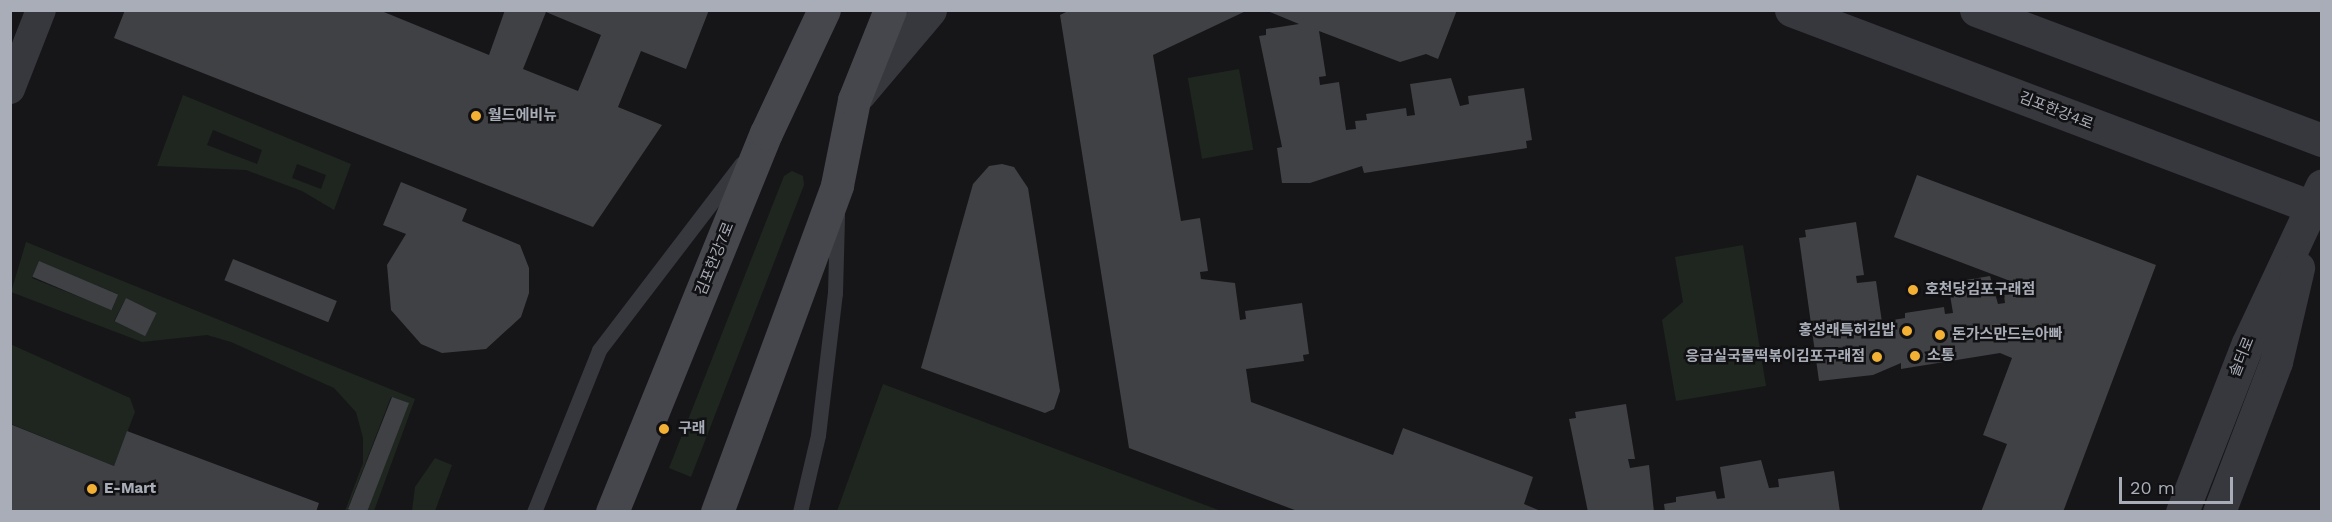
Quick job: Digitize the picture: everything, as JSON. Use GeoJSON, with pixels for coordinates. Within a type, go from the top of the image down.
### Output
{"type":"FeatureCollection","features":[{"type":"Feature","properties":{"kind":"main road"},"geometry":{"type":"LineString","coordinates":[[805,61],[810,10]]}},
{"type":"Feature","properties":{"kind":"main road","name":"김포한강7로"},"geometry":{"type":"LineString","coordinates":[[612,512],[766,133],[805,61],[824,10]]}},
{"type":"Feature","properties":{"kind":"main road"},"geometry":{"type":"LineString","coordinates":[[717,512],[837,185],[854,100],[890,10]]}},
{"type":"Feature","properties":{"kind":"street"},"geometry":{"type":"LineString","coordinates":[[10,88],[41,10]]}},
{"type":"Feature","properties":{"kind":"street"},"geometry":{"type":"LineString","coordinates":[[854,100],[930,10]]}},
{"type":"Feature","properties":{"kind":"street","name":"김포한강4로"},"geometry":{"type":"LineString","coordinates":[[1791,10],[2318,201]]}},
{"type":"Feature","properties":{"kind":"street"},"geometry":{"type":"LineString","coordinates":[[1976,10],[2322,140]]}},
{"type":"Feature","properties":{"kind":"street","name":"솔터로"},"geometry":{"type":"LineString","coordinates":[[2181,512],[2248,343],[2318,201]]}},
{"type":"Feature","properties":{"kind":"street","name":"솔터로"},"geometry":{"type":"LineString","coordinates":[[2219,512],[2276,362],[2318,201]]}},
{"type":"Feature","properties":{"kind":"lane"},"geometry":{"type":"LineString","coordinates":[[534,512],[599,350],[766,133]]}},
{"type":"Feature","properties":{"kind":"lane"},"geometry":{"type":"LineString","coordinates":[[800,512],[818,435],[835,293],[837,185]]}},
{"type":"Feature","properties":{"kind":"shaded area"},"geometry":{"type":"Polygon","coordinates":[[[1239,69],[1253,150],[1202,159],[1188,78],[1239,69]]]}},
{"type":"Feature","properties":{"kind":"shaded area"},"geometry":{"type":"Polygon","coordinates":[[[183,95],[351,164],[334,210],[302,191],[246,170],[157,166],[183,95]],[[213,130],[207,145],[257,164],[262,150],[213,130]],[[297,164],[292,178],[321,189],[326,175],[297,164]]]}},
{"type":"Feature","properties":{"kind":"shaded area"},"geometry":{"type":"Polygon","coordinates":[[[792,171],[803,176],[804,185],[691,477],[669,468],[784,176],[792,171]]]}},
{"type":"Feature","properties":{"kind":"shaded area"},"geometry":{"type":"Polygon","coordinates":[[[26,242],[415,399],[374,511],[367,511],[408,403],[391,397],[348,508],[355,511],[345,511],[363,463],[363,438],[356,412],[334,388],[231,342],[207,335],[142,342],[11,292],[26,242]],[[39,262],[32,278],[112,310],[118,294],[39,262]],[[126,298],[114,321],[145,336],[156,313],[126,298]]]}},
{"type":"Feature","properties":{"kind":"shaded area"},"geometry":{"type":"Polygon","coordinates":[[[1743,245],[1766,386],[1676,401],[1662,320],[1683,302],[1675,257],[1743,245]]]}},
{"type":"Feature","properties":{"kind":"shaded area"},"geometry":{"type":"Polygon","coordinates":[[[10,344],[130,398],[135,412],[114,466],[11,424],[10,344]]]}},
{"type":"Feature","properties":{"kind":"shaded area"},"geometry":{"type":"Polygon","coordinates":[[[883,384],[1221,511],[837,511],[883,384]]]}},
{"type":"Feature","properties":{"kind":"shaded area"},"geometry":{"type":"Polygon","coordinates":[[[435,458],[452,465],[435,511],[412,511],[415,487],[435,458]]]}},
{"type":"Feature","properties":{"kind":"building","name":"월드에비뉴"},"geometry":{"type":"Polygon","coordinates":[[[125,10],[379,10],[489,55],[505,10],[709,10],[686,69],[641,51],[618,107],[662,125],[593,227],[114,38],[125,10]],[[546,12],[523,69],[578,91],[601,35],[546,12]]]}},
{"type":"Feature","properties":{"kind":"building"},"geometry":{"type":"Polygon","coordinates":[[[1070,10],[1248,10],[1153,55],[1181,221],[1200,218],[1208,271],[1200,272],[1201,279],[1235,283],[1240,320],[1246,319],[1245,311],[1302,303],[1309,354],[1303,355],[1304,361],[1246,369],[1251,402],[1393,455],[1403,428],[1533,477],[1524,504],[1543,512],[1300,512],[1129,448],[1060,15],[1070,10]]]}},
{"type":"Feature","properties":{"kind":"building"},"geometry":{"type":"Polygon","coordinates":[[[1265,10],[1457,10],[1438,59],[1426,54],[1400,62],[1319,31],[1326,76],[1319,77],[1320,85],[1339,82],[1346,130],[1356,129],[1355,121],[1367,120],[1366,114],[1406,108],[1407,116],[1415,115],[1410,84],[1451,78],[1460,106],[1469,104],[1468,96],[1524,88],[1532,140],[1526,141],[1527,148],[1364,173],[1362,166],[1310,183],[1282,183],[1277,148],[1282,147],[1259,36],[1266,35],[1266,29],[1299,24],[1265,10]]]}},
{"type":"Feature","properties":{"kind":"building"},"geometry":{"type":"Polygon","coordinates":[[[1002,164],[1014,167],[1028,188],[1060,391],[1054,409],[1045,413],[921,368],[973,184],[989,166],[1002,164]]]}},
{"type":"Feature","properties":{"kind":"building"},"geometry":{"type":"Polygon","coordinates":[[[1917,175],[2156,265],[2063,512],[1981,512],[2007,444],[1983,435],[2012,358],[2000,353],[1901,369],[1901,363],[1873,375],[1819,381],[1799,238],[1806,237],[1805,230],[1856,222],[1864,275],[1856,276],[1857,283],[1876,281],[1883,329],[1894,326],[1893,320],[1905,318],[1905,313],[1944,307],[1945,314],[1953,313],[1948,283],[1990,276],[1998,304],[2005,303],[2004,295],[2034,290],[1894,237],[1917,175]]]}},
{"type":"Feature","properties":{"kind":"building"},"geometry":{"type":"Polygon","coordinates":[[[401,182],[467,209],[462,221],[520,245],[529,268],[529,293],[521,317],[486,349],[442,353],[421,344],[391,310],[387,265],[406,234],[383,225],[401,182]]]}},
{"type":"Feature","properties":{"kind":"building"},"geometry":{"type":"Polygon","coordinates":[[[233,259],[337,301],[328,322],[224,280],[233,259]]]}},
{"type":"Feature","properties":{"kind":"building"},"geometry":{"type":"Polygon","coordinates":[[[39,261],[118,295],[112,310],[32,277],[39,261]]]}},
{"type":"Feature","properties":{"kind":"building"},"geometry":{"type":"Polygon","coordinates":[[[126,298],[157,313],[145,336],[115,321],[126,298]]]}},
{"type":"Feature","properties":{"kind":"building"},"geometry":{"type":"Polygon","coordinates":[[[392,397],[409,403],[367,512],[355,512],[348,509],[392,397]]]}},
{"type":"Feature","properties":{"kind":"building"},"geometry":{"type":"Polygon","coordinates":[[[1626,404],[1635,459],[1628,459],[1630,468],[1649,465],[1654,512],[1588,512],[1569,419],[1576,418],[1575,412],[1626,404]]]}},
{"type":"Feature","properties":{"kind":"building"},"geometry":{"type":"Polygon","coordinates":[[[10,424],[114,466],[127,431],[319,503],[316,512],[10,512],[10,424]]]}},
{"type":"Feature","properties":{"kind":"building"},"geometry":{"type":"Polygon","coordinates":[[[1761,460],[1769,488],[1779,487],[1778,479],[1834,471],[1840,512],[1665,512],[1664,504],[1676,502],[1676,497],[1715,491],[1717,499],[1725,498],[1720,467],[1761,460]]]}},
{"type":"Feature","properties":{"kind":"place","name":"월드에비뉴"},"geometry":{"type":"Point","coordinates":[476,116]}},
{"type":"Feature","properties":{"kind":"place","name":"호천당김포구래점"},"geometry":{"type":"Point","coordinates":[1913,290]}},
{"type":"Feature","properties":{"kind":"place","name":"홍성래특허김밥"},"geometry":{"type":"Point","coordinates":[1907,331]}},
{"type":"Feature","properties":{"kind":"place","name":"돈가스만드는아빠"},"geometry":{"type":"Point","coordinates":[1940,335]}},
{"type":"Feature","properties":{"kind":"place","name":"소통"},"geometry":{"type":"Point","coordinates":[1915,356]}},
{"type":"Feature","properties":{"kind":"place","name":"응급실국물떡볶이김포구래점"},"geometry":{"type":"Point","coordinates":[1877,357]}},
{"type":"Feature","properties":{"kind":"place","name":"구래"},"geometry":{"type":"Point","coordinates":[664,429]}},
{"type":"Feature","properties":{"kind":"place","name":"E-Mart"},"geometry":{"type":"Point","coordinates":[92,489]}}]}
